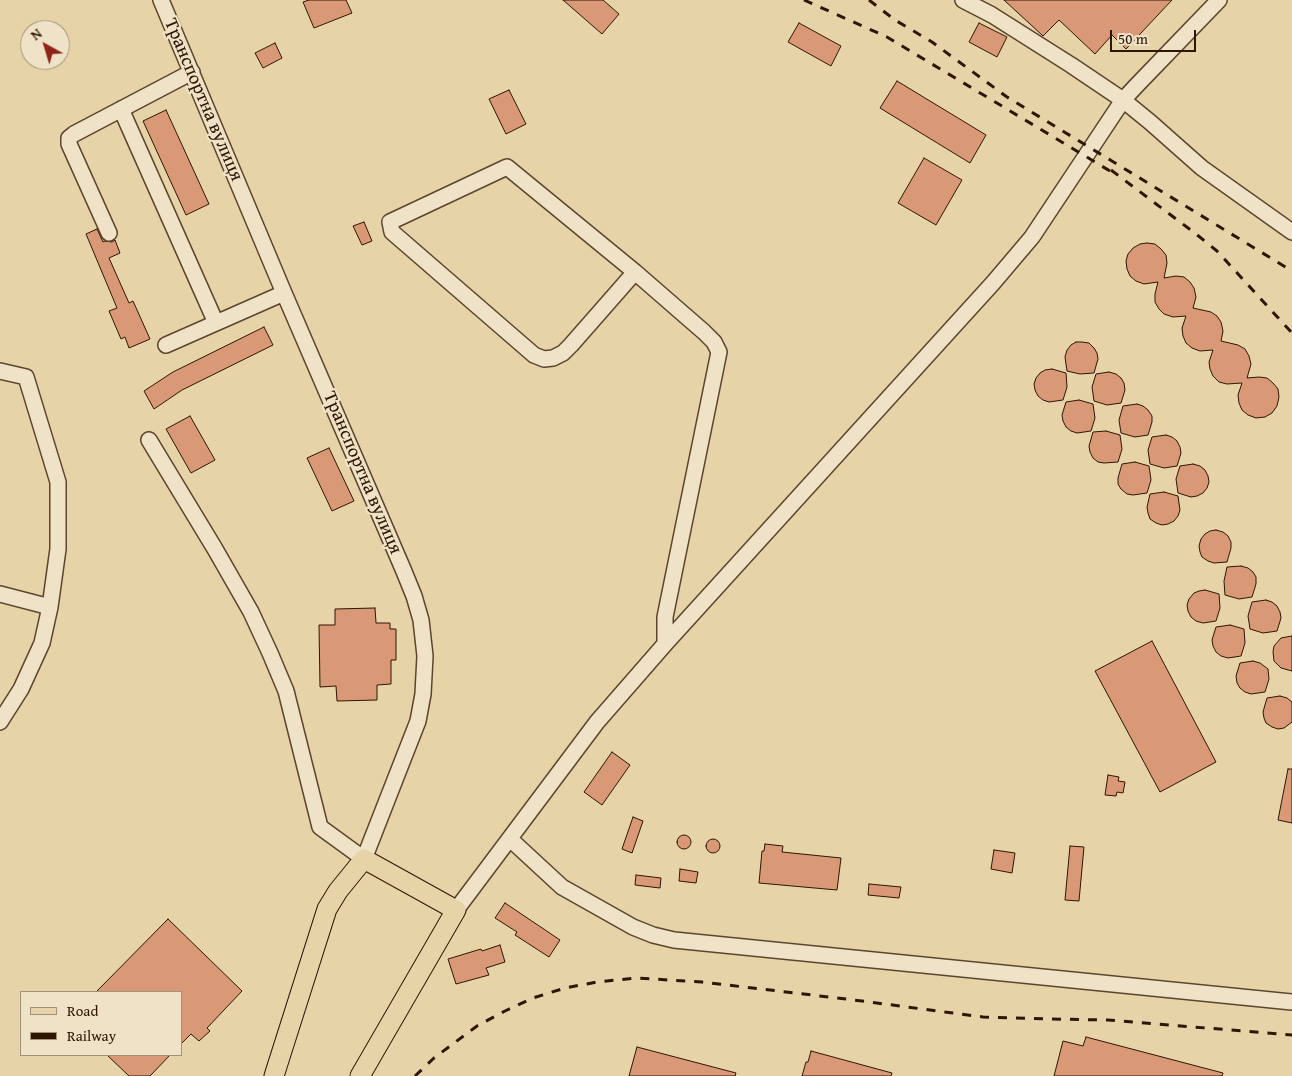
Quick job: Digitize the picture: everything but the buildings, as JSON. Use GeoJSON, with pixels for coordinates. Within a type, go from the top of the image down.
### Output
{"type":"FeatureCollection","features":[{"type":"Feature","properties":{"kind":"main road"},"geometry":{"type":"LineString","coordinates":[[274,1076],[326,909],[364,859],[456,910],[360,1076]]}},
{"type":"Feature","properties":{"kind":"street","name":"Транспортна вулиця"},"geometry":{"type":"LineString","coordinates":[[161,0],[403,569],[421,620],[425,656],[423,694],[418,721],[364,859]]}},
{"type":"Feature","properties":{"kind":"street"},"geometry":{"type":"LineString","coordinates":[[963,0],[992,15],[1071,64],[1124,100],[1202,168],[1292,232]]}},
{"type":"Feature","properties":{"kind":"street"},"geometry":{"type":"LineString","coordinates":[[456,910],[597,722],[665,644],[1026,245],[1124,100],[1136,85],[1219,0]]}},
{"type":"Feature","properties":{"kind":"street"},"geometry":{"type":"LineString","coordinates":[[109,233],[69,144],[69,138],[192,72]]}},
{"type":"Feature","properties":{"kind":"street"},"geometry":{"type":"LineString","coordinates":[[121,109],[216,323]]}},
{"type":"Feature","properties":{"kind":"street"},"geometry":{"type":"LineString","coordinates":[[635,272],[571,345],[553,358],[544,359],[534,355],[392,232],[390,222],[507,167],[635,272],[714,342],[719,352],[665,617],[665,644]]}},
{"type":"Feature","properties":{"kind":"street"},"geometry":{"type":"LineString","coordinates":[[166,344],[284,293]]}},
{"type":"Feature","properties":{"kind":"street"},"geometry":{"type":"LineString","coordinates":[[0,371],[26,377],[58,482],[58,549],[50,607],[42,644],[20,689],[0,722]]}},
{"type":"Feature","properties":{"kind":"street"},"geometry":{"type":"LineString","coordinates":[[149,440],[251,612],[270,653],[286,691],[320,828],[364,859]]}},
{"type":"Feature","properties":{"kind":"street"},"geometry":{"type":"LineString","coordinates":[[0,594],[50,607]]}},
{"type":"Feature","properties":{"kind":"street"},"geometry":{"type":"LineString","coordinates":[[510,839],[562,886],[633,927],[653,935],[674,940],[1292,1002]]}},
{"type":"Feature","properties":{"kind":"railway"},"geometry":{"type":"LineString","coordinates":[[804,0],[887,37],[1115,174]]}},
{"type":"Feature","properties":{"kind":"railway"},"geometry":{"type":"LineString","coordinates":[[869,0],[895,20],[932,42],[1007,97],[1292,271]]}},
{"type":"Feature","properties":{"kind":"railway"},"geometry":{"type":"LineString","coordinates":[[1111,170],[1217,251],[1292,333]]}},
{"type":"Feature","properties":{"kind":"railway"},"geometry":{"type":"LineString","coordinates":[[415,1076],[434,1058],[477,1026],[533,998],[565,988],[636,978],[702,982],[983,1017],[1108,1020],[1292,1035]]}}]}
